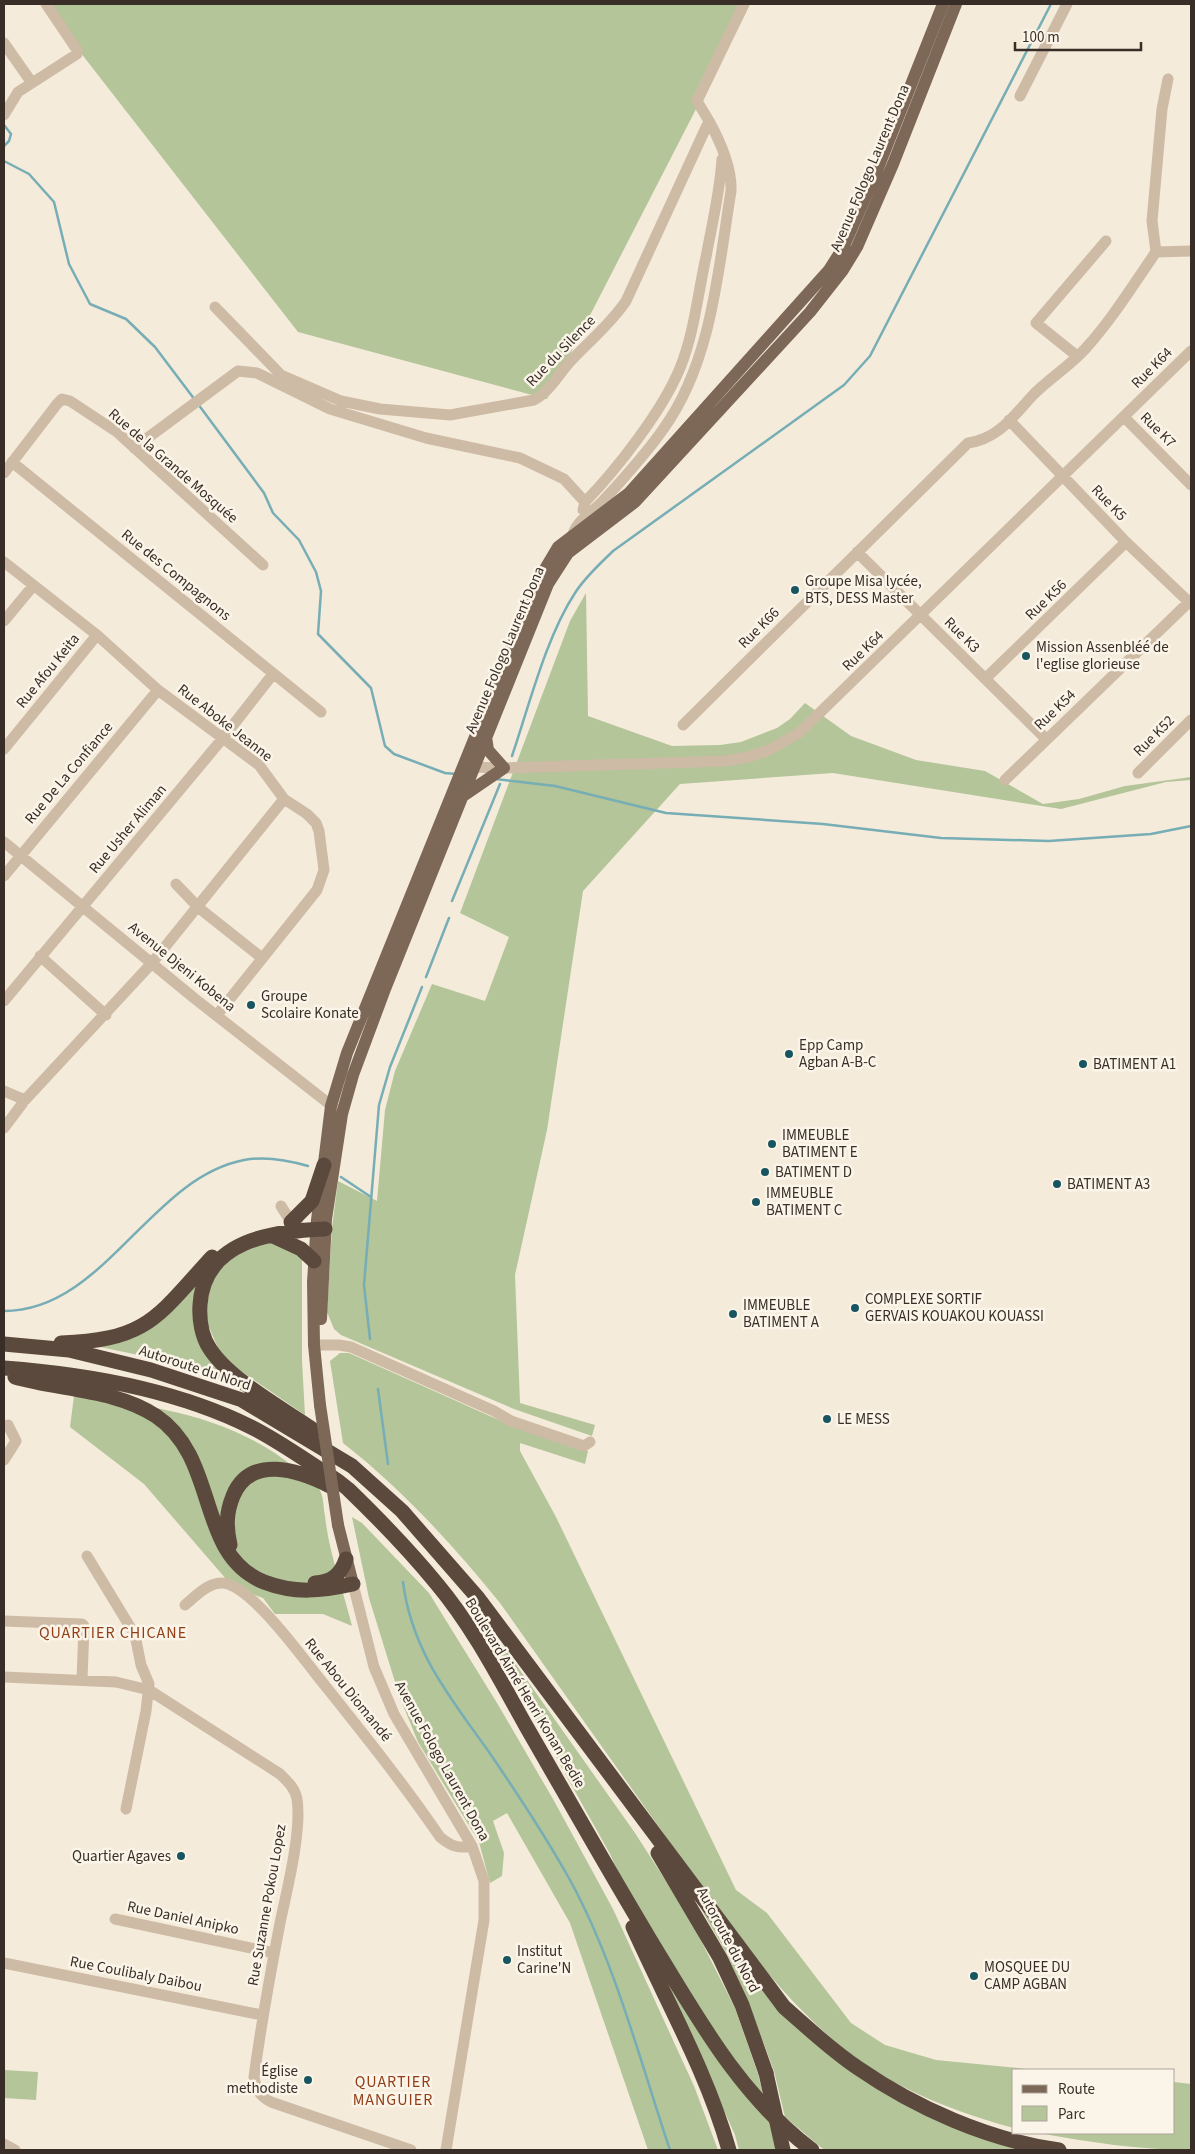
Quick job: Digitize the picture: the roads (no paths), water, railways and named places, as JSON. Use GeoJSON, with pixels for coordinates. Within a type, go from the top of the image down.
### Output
{"type":"FeatureCollection","features":[{"type":"Feature","properties":{"kind":"highway"},"geometry":{"type":"LineString","coordinates":[[291,1222],[312,1201],[324,1165]]}},
{"type":"Feature","properties":{"kind":"highway"},"geometry":{"type":"LineString","coordinates":[[26,1346],[98,1340],[132,1332],[160,1314],[222,1247],[238,1237],[291,1222],[321,1224]]}},
{"type":"Feature","properties":{"kind":"highway"},"geometry":{"type":"LineString","coordinates":[[321,1224],[250,1240],[232,1248],[211,1269],[201,1297],[200,1313],[203,1336],[210,1349],[228,1368],[338,1446],[352,1466]]}},
{"type":"Feature","properties":{"kind":"highway"},"geometry":{"type":"LineString","coordinates":[[271,1236],[301,1249],[314,1261]]}},
{"type":"Feature","properties":{"kind":"highway","name":"Autoroute du Nord"},"geometry":{"type":"LineString","coordinates":[[4,1344],[69,1350],[151,1370],[242,1400],[352,1466],[402,1511]]}},
{"type":"Feature","properties":{"kind":"highway"},"geometry":{"type":"LineString","coordinates":[[4,1368],[55,1372],[109,1382],[201,1406],[251,1427],[338,1481],[360,1501]]}},
{"type":"Feature","properties":{"kind":"highway"},"geometry":{"type":"LineString","coordinates":[[4,1373],[104,1396],[156,1416],[176,1434],[193,1457],[224,1547],[234,1562],[257,1579],[303,1592],[330,1585],[340,1572],[346,1559]]}},
{"type":"Feature","properties":{"kind":"highway"},"geometry":{"type":"LineString","coordinates":[[353,1585],[300,1583],[265,1574],[239,1558],[230,1545],[226,1528],[231,1500],[235,1491],[250,1474],[260,1470],[277,1468],[294,1471],[313,1477],[360,1501]]}},
{"type":"Feature","properties":{"kind":"highway","name":"Boulevard Aimé Henri Konan Bedie"},"geometry":{"type":"LineString","coordinates":[[360,1501],[438,1585],[468,1626],[607,1869]]}},
{"type":"Feature","properties":{"kind":"highway","name":"Boulevard Aimé Henri Konan Bedie"},"geometry":{"type":"LineString","coordinates":[[402,1511],[478,1598],[618,1789]]}},
{"type":"Feature","properties":{"kind":"highway"},"geometry":{"type":"LineString","coordinates":[[618,1789],[652,1828],[784,2007],[823,2043],[858,2069],[931,2109],[969,2126],[1059,2150]]}},
{"type":"Feature","properties":{"kind":"highway","name":"Autoroute du Nord"},"geometry":{"type":"LineString","coordinates":[[618,1789],[720,1958],[742,2005],[766,2073],[783,2150]]}},
{"type":"Feature","properties":{"kind":"highway"},"geometry":{"type":"LineString","coordinates":[[607,1869],[702,2073],[722,2125],[729,2150]]}},
{"type":"Feature","properties":{"kind":"highway"},"geometry":{"type":"LineString","coordinates":[[607,1869],[687,2002],[730,2067],[760,2102],[792,2134],[812,2150]]}},
{"type":"Feature","properties":{"kind":"main road","name":"Avenue Fologo Laurent Dona"},"geometry":{"type":"LineString","coordinates":[[318,1345],[314,1261],[342,1114],[370,1027],[462,798],[468,767],[486,737],[548,584],[577,538],[629,493],[829,270],[843,248],[876,173],[942,4]]}},
{"type":"Feature","properties":{"kind":"main road","name":"Avenue Fologo Laurent Dona"},"geometry":{"type":"LineString","coordinates":[[353,1585],[338,1525],[320,1405],[316,1361],[324,1165],[331,1106],[347,1053],[468,767],[539,580],[558,548],[636,502],[810,312],[843,270],[857,247],[893,164],[956,4]]}},
{"type":"Feature","properties":{"kind":"main road"},"geometry":{"type":"LineString","coordinates":[[462,798],[488,777],[504,768],[488,750],[486,737]]}},
{"type":"Feature","properties":{"kind":"street"},"geometry":{"type":"LineString","coordinates":[[4,115],[18,92],[77,52],[46,4]]}},
{"type":"Feature","properties":{"kind":"street"},"geometry":{"type":"LineString","coordinates":[[582,519],[604,500],[663,429],[675,412],[694,371],[710,309],[731,191],[730,173],[709,121],[697,101],[744,4]]}},
{"type":"Feature","properties":{"kind":"street"},"geometry":{"type":"LineString","coordinates":[[1020,96],[1067,4]]}},
{"type":"Feature","properties":{"kind":"street"},"geometry":{"type":"LineString","coordinates":[[4,43],[32,83]]}},
{"type":"Feature","properties":{"kind":"street"},"geometry":{"type":"LineString","coordinates":[[1168,79],[1161,118],[1152,220],[1156,252],[1191,251]]}},
{"type":"Feature","properties":{"kind":"street","name":"Rue du Silence"},"geometry":{"type":"LineString","coordinates":[[215,307],[281,375],[341,400],[380,409],[450,415],[534,400],[546,393],[567,366],[618,313],[626,301],[709,121]]}},
{"type":"Feature","properties":{"kind":"street"},"geometry":{"type":"LineString","coordinates":[[577,538],[586,502],[649,422],[680,368],[688,344],[717,199],[722,152]]}},
{"type":"Feature","properties":{"kind":"street"},"geometry":{"type":"LineString","coordinates":[[1077,356],[1036,323],[1106,241]]}},
{"type":"Feature","properties":{"kind":"street","name":"Rue K66"},"geometry":{"type":"LineString","coordinates":[[683,725],[968,443],[983,441],[1009,420],[1084,350],[1125,300],[1156,252]]}},
{"type":"Feature","properties":{"kind":"street","name":"Rue K64"},"geometry":{"type":"LineString","coordinates":[[468,767],[504,768],[726,761],[748,757],[769,750],[799,733],[1191,351]]}},
{"type":"Feature","properties":{"kind":"street"},"geometry":{"type":"LineString","coordinates":[[134,448],[238,371],[248,371],[257,373],[330,409],[426,438],[520,458],[564,480],[586,502]]}},
{"type":"Feature","properties":{"kind":"street","name":"Rue de la Grande Mosquée"},"geometry":{"type":"LineString","coordinates":[[4,473],[62,399],[83,408],[134,448],[263,565]]}},
{"type":"Feature","properties":{"kind":"street","name":"Rue K7"},"geometry":{"type":"LineString","coordinates":[[1124,417],[1191,485]]}},
{"type":"Feature","properties":{"kind":"street","name":"Rue K5"},"geometry":{"type":"LineString","coordinates":[[1009,420],[1126,542],[1191,602]]}},
{"type":"Feature","properties":{"kind":"street","name":"Rue des Compagnons"},"geometry":{"type":"LineString","coordinates":[[12,462],[321,712]]}},
{"type":"Feature","properties":{"kind":"street","name":"Rue K56"},"geometry":{"type":"LineString","coordinates":[[985,679],[1126,542]]}},
{"type":"Feature","properties":{"kind":"street","name":"Rue K3"},"geometry":{"type":"LineString","coordinates":[[857,552],[1046,739]]}},
{"type":"Feature","properties":{"kind":"street","name":"Rue Aboke Jeanne"},"geometry":{"type":"LineString","coordinates":[[4,562],[97,635],[158,690],[259,765],[284,799],[307,814],[316,823],[320,831],[324,870],[317,890],[217,1016]]}},
{"type":"Feature","properties":{"kind":"street"},"geometry":{"type":"LineString","coordinates":[[4,621],[33,586]]}},
{"type":"Feature","properties":{"kind":"street","name":"Rue K54"},"geometry":{"type":"LineString","coordinates":[[1005,780],[1191,602]]}},
{"type":"Feature","properties":{"kind":"street","name":"Rue Afou Keita"},"geometry":{"type":"LineString","coordinates":[[4,749],[97,635]]}},
{"type":"Feature","properties":{"kind":"street","name":"Rue Usher Aliman"},"geometry":{"type":"LineString","coordinates":[[4,1001],[223,738],[273,674]]}},
{"type":"Feature","properties":{"kind":"street","name":"Rue De La Confiance"},"geometry":{"type":"LineString","coordinates":[[4,876],[158,690]]}},
{"type":"Feature","properties":{"kind":"street","name":"Rue K52"},"geometry":{"type":"LineString","coordinates":[[1138,773],[1191,720]]}},
{"type":"Feature","properties":{"kind":"street"},"geometry":{"type":"LineString","coordinates":[[4,1128],[25,1100],[106,1014],[199,908],[284,799]]}},
{"type":"Feature","properties":{"kind":"street","name":"Avenue Djeni Kobena"},"geometry":{"type":"LineString","coordinates":[[4,842],[217,1016],[342,1114]]}},
{"type":"Feature","properties":{"kind":"street"},"geometry":{"type":"LineString","coordinates":[[176,884],[199,908],[262,958]]}},
{"type":"Feature","properties":{"kind":"street"},"geometry":{"type":"LineString","coordinates":[[40,956],[106,1014]]}},
{"type":"Feature","properties":{"kind":"street"},"geometry":{"type":"LineString","coordinates":[[4,1091],[25,1100]]}},
{"type":"Feature","properties":{"kind":"street"},"geometry":{"type":"LineString","coordinates":[[281,1206],[291,1222]]}},
{"type":"Feature","properties":{"kind":"street"},"geometry":{"type":"LineString","coordinates":[[318,1345],[351,1347],[494,1411],[590,1442],[584,1446],[511,1421],[494,1411]]}},
{"type":"Feature","properties":{"kind":"street"},"geometry":{"type":"LineString","coordinates":[[4,1460],[16,1441],[8,1425]]}},
{"type":"Feature","properties":{"kind":"street"},"geometry":{"type":"LineString","coordinates":[[87,1556],[136,1635],[141,1665],[149,1690],[126,1809]]}},
{"type":"Feature","properties":{"kind":"street","name":"Rue Abou Diomandé"},"geometry":{"type":"LineString","coordinates":[[185,1604],[209,1586],[218,1583],[228,1584],[255,1604],[295,1648],[377,1750],[440,1837],[450,1846],[461,1848],[472,1846]]}},
{"type":"Feature","properties":{"kind":"street","name":"Avenue Fologo Laurent Dona"},"geometry":{"type":"LineString","coordinates":[[353,1585],[374,1667],[394,1714],[472,1846],[484,1881],[484,1920],[446,2150]]}},
{"type":"Feature","properties":{"kind":"street"},"geometry":{"type":"LineString","coordinates":[[4,1621],[82,1624],[84,1626],[82,1680]]}},
{"type":"Feature","properties":{"kind":"street","name":"Rue Suzanne Pokou Lopez"},"geometry":{"type":"LineString","coordinates":[[4,1677],[116,1682],[149,1690],[280,1774],[292,1786],[297,1798],[297,1820],[290,1874],[262,2015],[254,2077],[255,2087],[261,2096],[271,2102],[411,2150]]}},
{"type":"Feature","properties":{"kind":"street","name":"Rue Daniel Anipko"},"geometry":{"type":"LineString","coordinates":[[115,1919],[274,1953]]}},
{"type":"Feature","properties":{"kind":"street","name":"Rue Coulibaly Daibou"},"geometry":{"type":"LineString","coordinates":[[4,1963],[262,2015]]}},
{"type":"Feature","properties":{"kind":"street"},"geometry":{"type":"LineString","coordinates":[[4,2144],[15,2150]]}},
{"type":"Feature","properties":{"kind":"waterway"},"geometry":{"type":"LineString","coordinates":[[512,756],[539,672],[555,630],[575,593],[588,576],[613,551],[844,385],[870,356],[1051,4]]}},
{"type":"Feature","properties":{"kind":"waterway"},"geometry":{"type":"LineString","coordinates":[[4,125],[11,134],[9,141],[4,146]]}},
{"type":"Feature","properties":{"kind":"waterway"},"geometry":{"type":"LineString","coordinates":[[4,161],[29,174],[54,202],[69,264],[90,304],[126,319],[155,347],[195,400]]}},
{"type":"Feature","properties":{"kind":"waterway"},"geometry":{"type":"LineString","coordinates":[[198,404],[264,493],[273,513],[299,540],[316,572],[321,591],[318,634],[371,688],[385,746],[394,754],[445,773],[456,774]]}},
{"type":"Feature","properties":{"kind":"waterway"},"geometry":{"type":"LineString","coordinates":[[496,779],[555,786],[666,813],[823,824],[941,838],[1049,841],[1151,834],[1191,826]]}},
{"type":"Feature","properties":{"kind":"waterway"},"geometry":{"type":"LineString","coordinates":[[452,901],[500,784]]}},
{"type":"Feature","properties":{"kind":"waterway"},"geometry":{"type":"LineString","coordinates":[[426,977],[449,918]]}},
{"type":"Feature","properties":{"kind":"waterway"},"geometry":{"type":"LineString","coordinates":[[370,1339],[364,1285],[379,1105],[390,1067],[422,987]]}},
{"type":"Feature","properties":{"kind":"waterway"},"geometry":{"type":"LineString","coordinates":[[4,1311],[39,1305],[70,1290],[99,1268],[181,1191],[211,1172],[244,1160],[260,1158],[276,1159],[308,1166]]}},
{"type":"Feature","properties":{"kind":"waterway"},"geometry":{"type":"LineString","coordinates":[[341,1177],[371,1197]]}},
{"type":"Feature","properties":{"kind":"waterway"},"geometry":{"type":"LineString","coordinates":[[378,1389],[388,1464]]}},
{"type":"Feature","properties":{"kind":"waterway"},"geometry":{"type":"LineString","coordinates":[[403,1582],[415,1631],[435,1674],[532,1817],[561,1864],[586,1911],[626,2012],[670,2150]]}},
{"type":"Feature","properties":{"kind":"place","name":"Groupe Misa lycée, BTS, DESS Master"},"geometry":{"type":"Point","coordinates":[795,590]}},
{"type":"Feature","properties":{"kind":"place","name":"Mission Assenbléé de l'eglise glorieuse"},"geometry":{"type":"Point","coordinates":[1026,656]}},
{"type":"Feature","properties":{"kind":"place","name":"Groupe Scolaire Konate"},"geometry":{"type":"Point","coordinates":[251,1005]}},
{"type":"Feature","properties":{"kind":"place","name":"Epp Camp Agban A-B-C"},"geometry":{"type":"Point","coordinates":[789,1054]}},
{"type":"Feature","properties":{"kind":"place","name":"BATIMENT A1"},"geometry":{"type":"Point","coordinates":[1083,1064]}},
{"type":"Feature","properties":{"kind":"place","name":"IMMEUBLE BATIMENT E"},"geometry":{"type":"Point","coordinates":[772,1144]}},
{"type":"Feature","properties":{"kind":"place","name":"BATIMENT D"},"geometry":{"type":"Point","coordinates":[765,1172]}},
{"type":"Feature","properties":{"kind":"place","name":"BATIMENT A3"},"geometry":{"type":"Point","coordinates":[1057,1184]}},
{"type":"Feature","properties":{"kind":"place","name":"IMMEUBLE BATIMENT C"},"geometry":{"type":"Point","coordinates":[756,1202]}},
{"type":"Feature","properties":{"kind":"place","name":"COMPLEXE SORTIF GERVAIS KOUAKOU KOUASSI"},"geometry":{"type":"Point","coordinates":[855,1308]}},
{"type":"Feature","properties":{"kind":"place","name":"IMMEUBLE BATIMENT A"},"geometry":{"type":"Point","coordinates":[733,1314]}},
{"type":"Feature","properties":{"kind":"place","name":"LE MESS"},"geometry":{"type":"Point","coordinates":[827,1419]}},
{"type":"Feature","properties":{"kind":"place","name":"Quartier Agaves"},"geometry":{"type":"Point","coordinates":[181,1856]}},
{"type":"Feature","properties":{"kind":"place","name":"Institut Carine'N"},"geometry":{"type":"Point","coordinates":[507,1960]}},
{"type":"Feature","properties":{"kind":"place","name":"MOSQUEE DU CAMP AGBAN"},"geometry":{"type":"Point","coordinates":[974,1976]}},
{"type":"Feature","properties":{"kind":"place","name":"Église methodiste"},"geometry":{"type":"Point","coordinates":[308,2080]}},
{"type":"Feature","properties":{"kind":"district","name":"QUARTIER CHICANE"},"geometry":{"type":"Point","coordinates":[113,1633]}},
{"type":"Feature","properties":{"kind":"district","name":"QUARTIER MANGUIER"},"geometry":{"type":"Point","coordinates":[393,2091]}}]}
